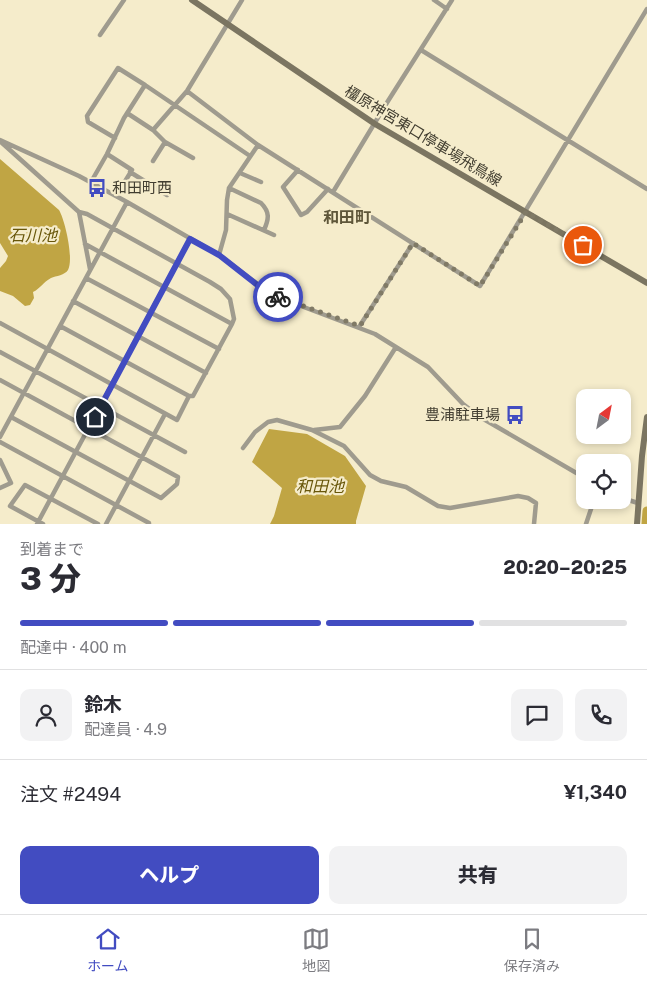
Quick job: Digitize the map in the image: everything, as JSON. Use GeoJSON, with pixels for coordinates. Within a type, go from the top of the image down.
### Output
{"type":"FeatureCollection","features":[{"type":"Feature","properties":{"kind":"main road","name":"橿原神宮東口停車場飛鳥線"},"geometry":{"type":"LineString","coordinates":[[192,0],[375,124],[647,283]]}},
{"type":"Feature","properties":{"kind":"main road"},"geometry":{"type":"LineString","coordinates":[[637,524],[647,417]]}},
{"type":"Feature","properties":{"kind":"street"},"geometry":{"type":"LineString","coordinates":[[100,35],[124,0]]}},
{"type":"Feature","properties":{"kind":"street"},"geometry":{"type":"LineString","coordinates":[[153,130],[188,91],[242,0]]}},
{"type":"Feature","properties":{"kind":"street"},"geometry":{"type":"LineString","coordinates":[[434,0],[447,9]]}},
{"type":"Feature","properties":{"kind":"street"},"geometry":{"type":"LineString","coordinates":[[298,170],[283,187],[301,215],[307,212],[330,191],[375,124],[452,0]]}},
{"type":"Feature","properties":{"kind":"street"},"geometry":{"type":"LineString","coordinates":[[188,91],[258,145],[480,286],[647,9]]}},
{"type":"Feature","properties":{"kind":"street"},"geometry":{"type":"LineString","coordinates":[[421,50],[647,189]]}},
{"type":"Feature","properties":{"kind":"street"},"geometry":{"type":"LineString","coordinates":[[115,138],[88,122],[88,116],[118,68],[250,156]]}},
{"type":"Feature","properties":{"kind":"street"},"geometry":{"type":"LineString","coordinates":[[91,182],[127,113],[145,85]]}},
{"type":"Feature","properties":{"kind":"street"},"geometry":{"type":"LineString","coordinates":[[127,113],[153,130],[165,142],[193,158]]}},
{"type":"Feature","properties":{"kind":"street"},"geometry":{"type":"LineString","coordinates":[[0,140],[91,182],[127,202],[219,255],[272,295],[360,326],[428,367],[463,404],[480,417],[576,473]]}},
{"type":"Feature","properties":{"kind":"street"},"geometry":{"type":"LineString","coordinates":[[0,140],[79,212],[88,214],[178,263],[221,289],[230,299],[234,319],[206,373],[193,396],[189,396],[177,420],[0,323]]}},
{"type":"Feature","properties":{"kind":"street"},"geometry":{"type":"LineString","coordinates":[[153,161],[165,142]]}},
{"type":"Feature","properties":{"kind":"street"},"geometry":{"type":"LineString","coordinates":[[219,255],[226,230],[229,188],[258,145]]}},
{"type":"Feature","properties":{"kind":"street"},"geometry":{"type":"LineString","coordinates":[[107,154],[132,170],[116,196]]}},
{"type":"Feature","properties":{"kind":"street"},"geometry":{"type":"LineString","coordinates":[[130,172],[166,195]]}},
{"type":"Feature","properties":{"kind":"street"},"geometry":{"type":"LineString","coordinates":[[240,173],[261,182]]}},
{"type":"Feature","properties":{"kind":"street"},"geometry":{"type":"LineString","coordinates":[[229,188],[261,202],[268,214],[268,221],[264,230]]}},
{"type":"Feature","properties":{"kind":"street"},"geometry":{"type":"LineString","coordinates":[[0,437],[127,202]]}},
{"type":"Feature","properties":{"kind":"street"},"geometry":{"type":"LineString","coordinates":[[79,212],[90,270]]}},
{"type":"Feature","properties":{"kind":"street"},"geometry":{"type":"LineString","coordinates":[[227,214],[274,235]]}},
{"type":"Feature","properties":{"kind":"street"},"geometry":{"type":"LineString","coordinates":[[98,524],[51,499],[25,485],[10,506],[39,523],[51,499],[63,476],[165,288],[190,239]]}},
{"type":"Feature","properties":{"kind":"street"},"geometry":{"type":"LineString","coordinates":[[360,326],[413,243]]}},
{"type":"Feature","properties":{"kind":"street"},"geometry":{"type":"LineString","coordinates":[[85,244],[232,324]]}},
{"type":"Feature","properties":{"kind":"street"},"geometry":{"type":"LineString","coordinates":[[86,278],[219,349]]}},
{"type":"Feature","properties":{"kind":"street"},"geometry":{"type":"LineString","coordinates":[[73,301],[206,373]]}},
{"type":"Feature","properties":{"kind":"street"},"geometry":{"type":"LineString","coordinates":[[60,326],[189,396]]}},
{"type":"Feature","properties":{"kind":"street"},"geometry":{"type":"LineString","coordinates":[[312,430],[340,427],[365,396],[396,347]]}},
{"type":"Feature","properties":{"kind":"street"},"geometry":{"type":"LineString","coordinates":[[0,352],[184,452]]}},
{"type":"Feature","properties":{"kind":"street"},"geometry":{"type":"LineString","coordinates":[[0,380],[178,477],[177,484],[161,498],[11,417]]}},
{"type":"Feature","properties":{"kind":"street"},"geometry":{"type":"LineString","coordinates":[[106,524],[165,414]]}},
{"type":"Feature","properties":{"kind":"street"},"geometry":{"type":"LineString","coordinates":[[243,448],[255,432],[268,422],[277,420],[312,430],[344,446],[370,475],[381,481],[406,487],[438,506],[450,508],[518,496],[528,498],[536,503],[534,524]]}},
{"type":"Feature","properties":{"kind":"street"},"geometry":{"type":"LineString","coordinates":[[0,442],[148,524]]}},
{"type":"Feature","properties":{"kind":"street"},"geometry":{"type":"LineString","coordinates":[[0,460],[11,483],[0,488]]}},
{"type":"Feature","properties":{"kind":"street"},"geometry":{"type":"LineString","coordinates":[[631,501],[638,503]]}},
{"type":"Feature","properties":{"kind":"street"},"geometry":{"type":"LineString","coordinates":[[586,524],[591,509]]}},
{"type":"Feature","properties":{"kind":"water","name":"石川池"},"geometry":{"type":"Polygon","coordinates":[[[0,159],[59,210],[68,240],[70,265],[67,272],[51,278],[33,292],[34,298],[30,305],[25,306],[13,296],[0,291],[0,268],[8,256],[0,243],[0,159]]]}},
{"type":"Feature","properties":{"kind":"water","name":"和田池"},"geometry":{"type":"Polygon","coordinates":[[[269,429],[307,434],[345,456],[366,486],[356,524],[270,524],[282,488],[252,462],[269,429]]]}},
{"type":"Feature","properties":{"kind":"waterway"},"geometry":{"type":"LineString","coordinates":[[646,524],[647,511]]}},
{"type":"Feature","properties":{"kind":"way so far"},"geometry":{"type":"LineString","coordinates":[[278,297],[360,326],[413,243],[480,286],[526,212],[583,245]]}},
{"type":"Feature","properties":{"kind":"place","name":"和田町西"},"geometry":{"type":"Point","coordinates":[97,188]}},
{"type":"Feature","properties":{"kind":"place","name":"豊浦駐車場"},"geometry":{"type":"Point","coordinates":[515,415]}},
{"type":"Feature","properties":{"kind":"district","name":"和田町"},"geometry":{"type":"Point","coordinates":[347,217]}},
{"type":"Feature","properties":{"kind":"route"},"geometry":{"type":"LineString","coordinates":[[95,417],[190,239],[219,255],[256,284],[278,297]]}}]}
